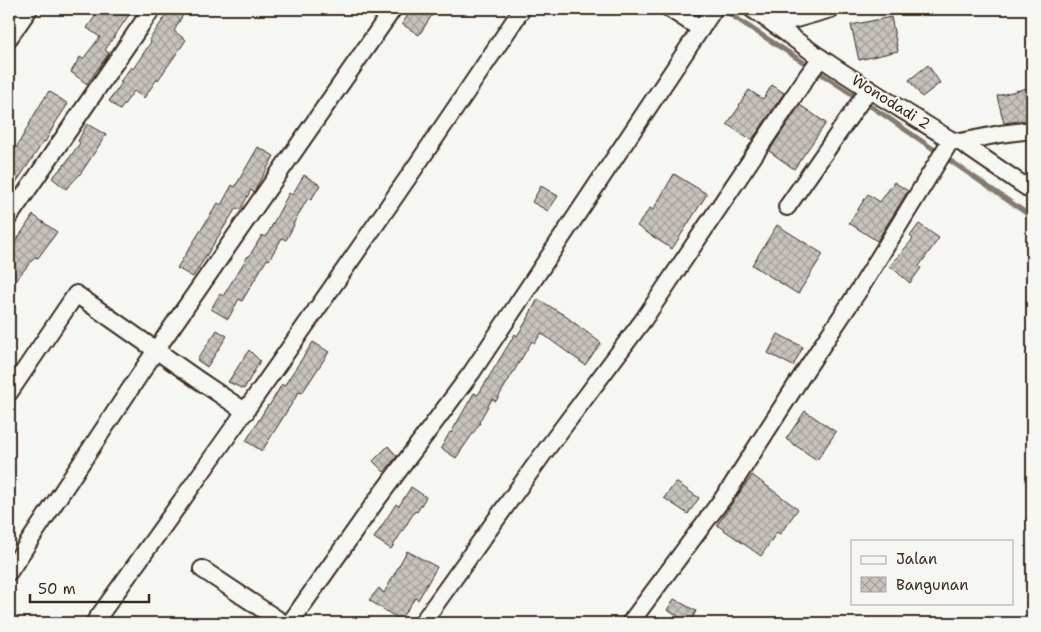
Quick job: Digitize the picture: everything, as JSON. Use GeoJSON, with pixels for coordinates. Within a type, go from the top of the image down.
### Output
{"type":"FeatureCollection","features":[{"type":"Feature","properties":{"kind":"street"},"geometry":{"type":"LineString","coordinates":[[9,38],[29,9]]}},
{"type":"Feature","properties":{"kind":"street"},"geometry":{"type":"LineString","coordinates":[[9,217],[152,9]]}},
{"type":"Feature","properties":{"kind":"street"},"geometry":{"type":"LineString","coordinates":[[9,572],[156,350],[393,9]]}},
{"type":"Feature","properties":{"kind":"street"},"geometry":{"type":"LineString","coordinates":[[94,623],[246,412],[441,131],[522,9]]}},
{"type":"Feature","properties":{"kind":"street"},"geometry":{"type":"LineString","coordinates":[[670,9],[701,29]]}},
{"type":"Feature","properties":{"kind":"street","name":"Wonodadi 2"},"geometry":{"type":"LineString","coordinates":[[752,9],[776,25],[815,66],[863,97],[949,147],[1032,191]]}},
{"type":"Feature","properties":{"kind":"street"},"geometry":{"type":"LineString","coordinates":[[776,25],[831,9]]}},
{"type":"Feature","properties":{"kind":"street"},"geometry":{"type":"LineString","coordinates":[[290,623],[376,501],[472,372],[713,11]]}},
{"type":"Feature","properties":{"kind":"street"},"geometry":{"type":"LineString","coordinates":[[422,623],[543,454],[644,319],[815,66]]}},
{"type":"Feature","properties":{"kind":"street"},"geometry":{"type":"LineString","coordinates":[[787,207],[863,97]]}},
{"type":"Feature","properties":{"kind":"street"},"geometry":{"type":"LineString","coordinates":[[630,623],[729,490],[861,287],[949,147],[1000,134],[1032,130]]}},
{"type":"Feature","properties":{"kind":"street"},"geometry":{"type":"LineString","coordinates":[[9,393],[76,294],[246,412]]}},
{"type":"Feature","properties":{"kind":"street"},"geometry":{"type":"LineString","coordinates":[[202,569],[283,623]]}},
{"type":"Feature","properties":{"kind":"building"},"geometry":{"type":"Polygon","coordinates":[[[100,9],[133,9],[105,50],[109,53],[87,84],[71,72],[80,57],[83,59],[100,37],[87,28],[100,9]]]}},
{"type":"Feature","properties":{"kind":"building"},"geometry":{"type":"Polygon","coordinates":[[[169,9],[186,9],[174,31],[186,40],[144,98],[134,91],[120,110],[109,101],[122,83],[120,82],[131,67],[133,69],[151,42],[149,40],[169,9]]]}},
{"type":"Feature","properties":{"kind":"building"},"geometry":{"type":"Polygon","coordinates":[[[412,9],[436,9],[419,35],[402,24],[412,9]]]}},
{"type":"Feature","properties":{"kind":"building"},"geometry":{"type":"Polygon","coordinates":[[[891,17],[898,51],[859,60],[851,25],[891,17]]]}},
{"type":"Feature","properties":{"kind":"building"},"geometry":{"type":"Polygon","coordinates":[[[928,65],[940,83],[922,97],[909,80],[928,65]]]}},
{"type":"Feature","properties":{"kind":"building"},"geometry":{"type":"Polygon","coordinates":[[[772,85],[784,93],[752,140],[727,124],[749,90],[763,99],[772,85]]]}},
{"type":"Feature","properties":{"kind":"building"},"geometry":{"type":"Polygon","coordinates":[[[1027,88],[1032,107],[1032,119],[1004,123],[997,96],[1027,88]]]}},
{"type":"Feature","properties":{"kind":"building"},"geometry":{"type":"Polygon","coordinates":[[[49,91],[68,104],[45,142],[9,193],[9,161],[49,91]]]}},
{"type":"Feature","properties":{"kind":"building"},"geometry":{"type":"Polygon","coordinates":[[[800,105],[826,123],[794,169],[769,151],[800,105]]]}},
{"type":"Feature","properties":{"kind":"building"},"geometry":{"type":"Polygon","coordinates":[[[87,124],[106,135],[81,173],[66,189],[52,178],[80,143],[78,141],[87,124]]]}},
{"type":"Feature","properties":{"kind":"building"},"geometry":{"type":"Polygon","coordinates":[[[258,147],[274,156],[254,192],[251,190],[240,210],[236,208],[193,277],[177,268],[218,203],[221,205],[232,185],[235,187],[258,147]]]}},
{"type":"Feature","properties":{"kind":"building"},"geometry":{"type":"Polygon","coordinates":[[[674,174],[707,194],[672,249],[637,226],[650,208],[653,210],[674,174]]]}},
{"type":"Feature","properties":{"kind":"building"},"geometry":{"type":"Polygon","coordinates":[[[304,175],[320,185],[311,200],[308,198],[286,240],[282,238],[242,301],[239,299],[228,319],[211,309],[220,294],[223,296],[262,235],[266,237],[289,193],[292,195],[304,175]]]}},
{"type":"Feature","properties":{"kind":"building"},"geometry":{"type":"Polygon","coordinates":[[[894,182],[908,191],[877,241],[849,223],[868,194],[880,202],[894,182]]]}},
{"type":"Feature","properties":{"kind":"building"},"geometry":{"type":"Polygon","coordinates":[[[541,186],[558,196],[548,211],[532,202],[541,186]]]}},
{"type":"Feature","properties":{"kind":"building"},"geometry":{"type":"Polygon","coordinates":[[[33,215],[57,232],[38,258],[35,257],[9,288],[9,252],[33,215]]]}},
{"type":"Feature","properties":{"kind":"building"},"geometry":{"type":"Polygon","coordinates":[[[919,224],[939,238],[919,266],[921,268],[910,283],[890,266],[913,239],[910,236],[919,224]]]}},
{"type":"Feature","properties":{"kind":"building"},"geometry":{"type":"Polygon","coordinates":[[[777,225],[823,254],[798,294],[752,265],[777,225]]]}},
{"type":"Feature","properties":{"kind":"building"},"geometry":{"type":"Polygon","coordinates":[[[538,299],[564,315],[601,343],[585,365],[541,333],[535,343],[532,341],[496,401],[492,399],[480,423],[456,458],[441,448],[474,393],[478,395],[515,334],[517,336],[538,299]]]}},
{"type":"Feature","properties":{"kind":"building"},"geometry":{"type":"Polygon","coordinates":[[[217,330],[227,336],[207,367],[197,360],[217,330]]]}},
{"type":"Feature","properties":{"kind":"building"},"geometry":{"type":"Polygon","coordinates":[[[778,334],[803,347],[793,366],[768,353],[778,334]]]}},
{"type":"Feature","properties":{"kind":"building"},"geometry":{"type":"Polygon","coordinates":[[[313,342],[329,352],[302,393],[299,392],[262,451],[246,441],[282,384],[284,386],[313,342]]]}},
{"type":"Feature","properties":{"kind":"building"},"geometry":{"type":"Polygon","coordinates":[[[249,350],[260,361],[244,389],[228,382],[249,350]]]}},
{"type":"Feature","properties":{"kind":"building"},"geometry":{"type":"Polygon","coordinates":[[[805,411],[836,432],[817,460],[786,439],[805,411]]]}},
{"type":"Feature","properties":{"kind":"building"},"geometry":{"type":"Polygon","coordinates":[[[388,446],[397,456],[384,472],[373,461],[388,446]]]}},
{"type":"Feature","properties":{"kind":"building"},"geometry":{"type":"Polygon","coordinates":[[[752,475],[798,509],[780,534],[777,532],[761,556],[717,525],[752,475]]]}},
{"type":"Feature","properties":{"kind":"building"},"geometry":{"type":"Polygon","coordinates":[[[676,482],[699,498],[688,514],[664,498],[676,482]]]}},
{"type":"Feature","properties":{"kind":"building"},"geometry":{"type":"Polygon","coordinates":[[[411,487],[426,497],[391,549],[374,538],[396,504],[399,506],[411,487]]]}},
{"type":"Feature","properties":{"kind":"building"},"geometry":{"type":"Polygon","coordinates":[[[407,551],[437,567],[418,600],[415,598],[400,620],[369,600],[379,588],[384,593],[407,551]]]}},
{"type":"Feature","properties":{"kind":"building"},"geometry":{"type":"Polygon","coordinates":[[[674,599],[696,611],[690,623],[667,610],[674,599]]]}},
{"type":"Feature","properties":{"kind":"waterway"},"geometry":{"type":"LineString","coordinates":[[722,9],[884,115],[1032,217]]}}]}
